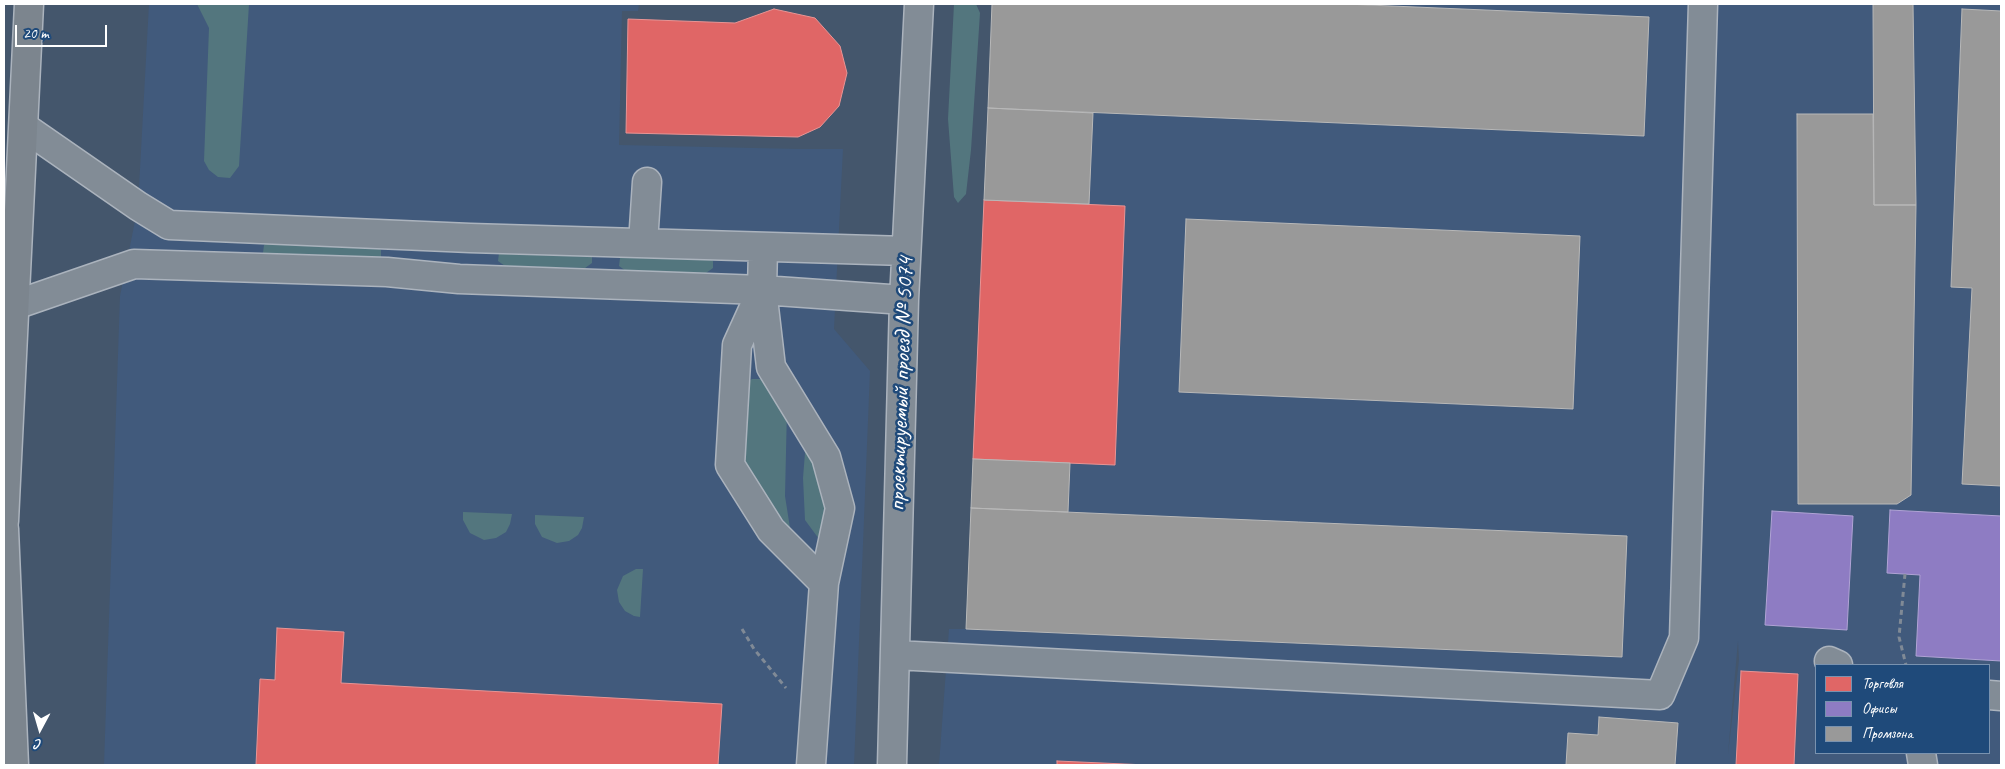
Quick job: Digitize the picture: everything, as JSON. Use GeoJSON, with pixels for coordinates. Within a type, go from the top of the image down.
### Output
{"type":"FeatureCollection","features":[{"type":"Feature","properties":{"kind":"main road"},"geometry":{"type":"LineString","coordinates":[[4,521],[29,4]]}},
{"type":"Feature","properties":{"kind":"main road"},"geometry":{"type":"LineString","coordinates":[[4,529],[14,765]]}},
{"type":"Feature","properties":{"kind":"street","name":"проектируемый проезд № 5074"},"geometry":{"type":"LineString","coordinates":[[892,765],[904,300],[919,4]]}},
{"type":"Feature","properties":{"kind":"street"},"geometry":{"type":"LineString","coordinates":[[894,655],[1660,695],[1684,638],[1704,4]]}},
{"type":"Feature","properties":{"kind":"street"},"geometry":{"type":"LineString","coordinates":[[24,127],[138,206],[169,225],[763,248],[906,251]]}},
{"type":"Feature","properties":{"kind":"street"},"geometry":{"type":"LineString","coordinates":[[643,243],[647,182]]}},
{"type":"Feature","properties":{"kind":"street"},"geometry":{"type":"LineString","coordinates":[[763,248],[762,290],[771,367],[826,457],[840,508],[824,583],[811,765]]}},
{"type":"Feature","properties":{"kind":"street"},"geometry":{"type":"LineString","coordinates":[[15,305],[134,264],[387,272],[460,279],[762,290],[904,300]]}},
{"type":"Feature","properties":{"kind":"street"},"geometry":{"type":"LineString","coordinates":[[762,290],[737,345],[730,465],[771,530],[824,583]]}},
{"type":"Feature","properties":{"kind":"path"},"geometry":{"type":"LineString","coordinates":[[1905,574],[1899,637],[1906,664]]}},
{"type":"Feature","properties":{"kind":"path"},"geometry":{"type":"LineString","coordinates":[[742,629],[754,649],[814,722]]}},
{"type":"Feature","properties":{"kind":"shaded area"},"geometry":{"type":"Polygon","coordinates":[[[149,4],[639,4],[638,11],[622,11],[619,145],[843,149],[834,329],[870,371],[854,765],[104,765],[120,296],[138,206],[149,4]]]}},
{"type":"Feature","properties":{"kind":"shaded area"},"geometry":{"type":"Polygon","coordinates":[[[992,4],[2001,4],[2001,765],[939,765],[949,629],[966,629],[992,4]],[[1738,641],[1728,754],[1739,660],[1738,641]]]}},
{"type":"Feature","properties":{"kind":"green space"},"geometry":{"type":"Polygon","coordinates":[[[197,4],[249,4],[239,166],[230,178],[218,177],[209,170],[204,161],[209,28],[197,4]]]}},
{"type":"Feature","properties":{"kind":"green space"},"geometry":{"type":"Polygon","coordinates":[[[954,4],[976,4],[980,13],[971,150],[966,194],[958,203],[954,197],[948,119],[954,4]]]}},
{"type":"Feature","properties":{"kind":"green space"},"geometry":{"type":"Polygon","coordinates":[[[271,241],[374,244],[381,250],[381,257],[374,261],[270,258],[263,253],[264,245],[271,241]]]}},
{"type":"Feature","properties":{"kind":"green space"},"geometry":{"type":"Polygon","coordinates":[[[506,249],[585,251],[592,256],[592,263],[585,268],[505,266],[498,261],[499,253],[506,249]]]}},
{"type":"Feature","properties":{"kind":"green space"},"geometry":{"type":"Polygon","coordinates":[[[627,254],[706,256],[713,261],[713,268],[706,273],[626,271],[619,266],[620,258],[627,254]]]}},
{"type":"Feature","properties":{"kind":"green space"},"geometry":{"type":"Polygon","coordinates":[[[752,379],[762,379],[787,408],[785,496],[790,528],[748,478],[741,466],[744,385],[752,379]]]}},
{"type":"Feature","properties":{"kind":"green space"},"geometry":{"type":"Polygon","coordinates":[[[806,440],[828,504],[825,536],[819,539],[805,520],[803,478],[806,440]]]}},
{"type":"Feature","properties":{"kind":"green space"},"geometry":{"type":"Polygon","coordinates":[[[463,512],[512,514],[506,532],[496,538],[484,540],[470,533],[463,520],[463,512]]]}},
{"type":"Feature","properties":{"kind":"green space"},"geometry":{"type":"Polygon","coordinates":[[[535,515],[584,517],[582,528],[578,535],[569,541],[557,543],[542,537],[535,524],[535,515]]]}},
{"type":"Feature","properties":{"kind":"green space"},"geometry":{"type":"Polygon","coordinates":[[[636,569],[643,569],[640,617],[625,611],[619,602],[617,590],[623,576],[636,569]]]}},
{"type":"Feature","properties":{"kind":"building: Торговля"},"geometry":{"type":"Polygon","coordinates":[[[774,9],[815,18],[840,46],[847,73],[839,106],[820,127],[798,137],[626,133],[628,19],[735,23],[774,9]]]}},
{"type":"Feature","properties":{"kind":"building: Торговля"},"geometry":{"type":"Polygon","coordinates":[[[984,200],[1125,206],[1115,465],[973,459],[984,200]]]}},
{"type":"Feature","properties":{"kind":"building: Торговля"},"geometry":{"type":"Polygon","coordinates":[[[277,628],[344,632],[341,683],[722,704],[718,765],[256,765],[260,679],[275,680],[277,628]]]}},
{"type":"Feature","properties":{"kind":"building: Торговля"},"geometry":{"type":"Polygon","coordinates":[[[1741,671],[1798,674],[1794,765],[1736,765],[1741,671]]]}},
{"type":"Feature","properties":{"kind":"building: Торговля"},"geometry":{"type":"Polygon","coordinates":[[[1057,761],[1147,765],[1057,765],[1057,761]]]}},
{"type":"Feature","properties":{"kind":"building: Офисы"},"geometry":{"type":"Polygon","coordinates":[[[1890,510],[2001,516],[2001,661],[1916,656],[1920,575],[1887,573],[1890,510]]]}},
{"type":"Feature","properties":{"kind":"building: Офисы"},"geometry":{"type":"Polygon","coordinates":[[[1772,511],[1853,516],[1847,630],[1765,625],[1772,511]]]}},
{"type":"Feature","properties":{"kind":"building: Промзона"},"geometry":{"type":"Polygon","coordinates":[[[992,4],[1345,4],[1649,17],[1644,136],[988,108],[992,4]]]}},
{"type":"Feature","properties":{"kind":"building: Промзона"},"geometry":{"type":"Polygon","coordinates":[[[1873,4],[1913,4],[1916,205],[1874,205],[1873,4]]]}},
{"type":"Feature","properties":{"kind":"building: Промзона"},"geometry":{"type":"Polygon","coordinates":[[[1962,9],[2001,11],[2001,486],[1962,484],[1972,288],[1951,287],[1962,9]]]}},
{"type":"Feature","properties":{"kind":"building: Промзона"},"geometry":{"type":"Polygon","coordinates":[[[988,108],[1093,113],[1089,204],[984,200],[988,108]]]}},
{"type":"Feature","properties":{"kind":"building: Промзона"},"geometry":{"type":"Polygon","coordinates":[[[1797,114],[1873,114],[1874,205],[1916,205],[1911,495],[1897,504],[1798,504],[1797,114]]]}},
{"type":"Feature","properties":{"kind":"building: Промзона"},"geometry":{"type":"Polygon","coordinates":[[[1186,219],[1580,236],[1573,409],[1179,392],[1186,219]]]}},
{"type":"Feature","properties":{"kind":"building: Промзона"},"geometry":{"type":"Polygon","coordinates":[[[973,459],[1070,463],[1068,512],[971,508],[973,459]]]}},
{"type":"Feature","properties":{"kind":"building: Промзона"},"geometry":{"type":"Polygon","coordinates":[[[971,508],[1627,536],[1622,657],[966,629],[971,508]]]}},
{"type":"Feature","properties":{"kind":"building: Промзона"},"geometry":{"type":"Polygon","coordinates":[[[1599,717],[1678,723],[1675,765],[1566,765],[1568,733],[1598,735],[1599,717]]]}}]}
